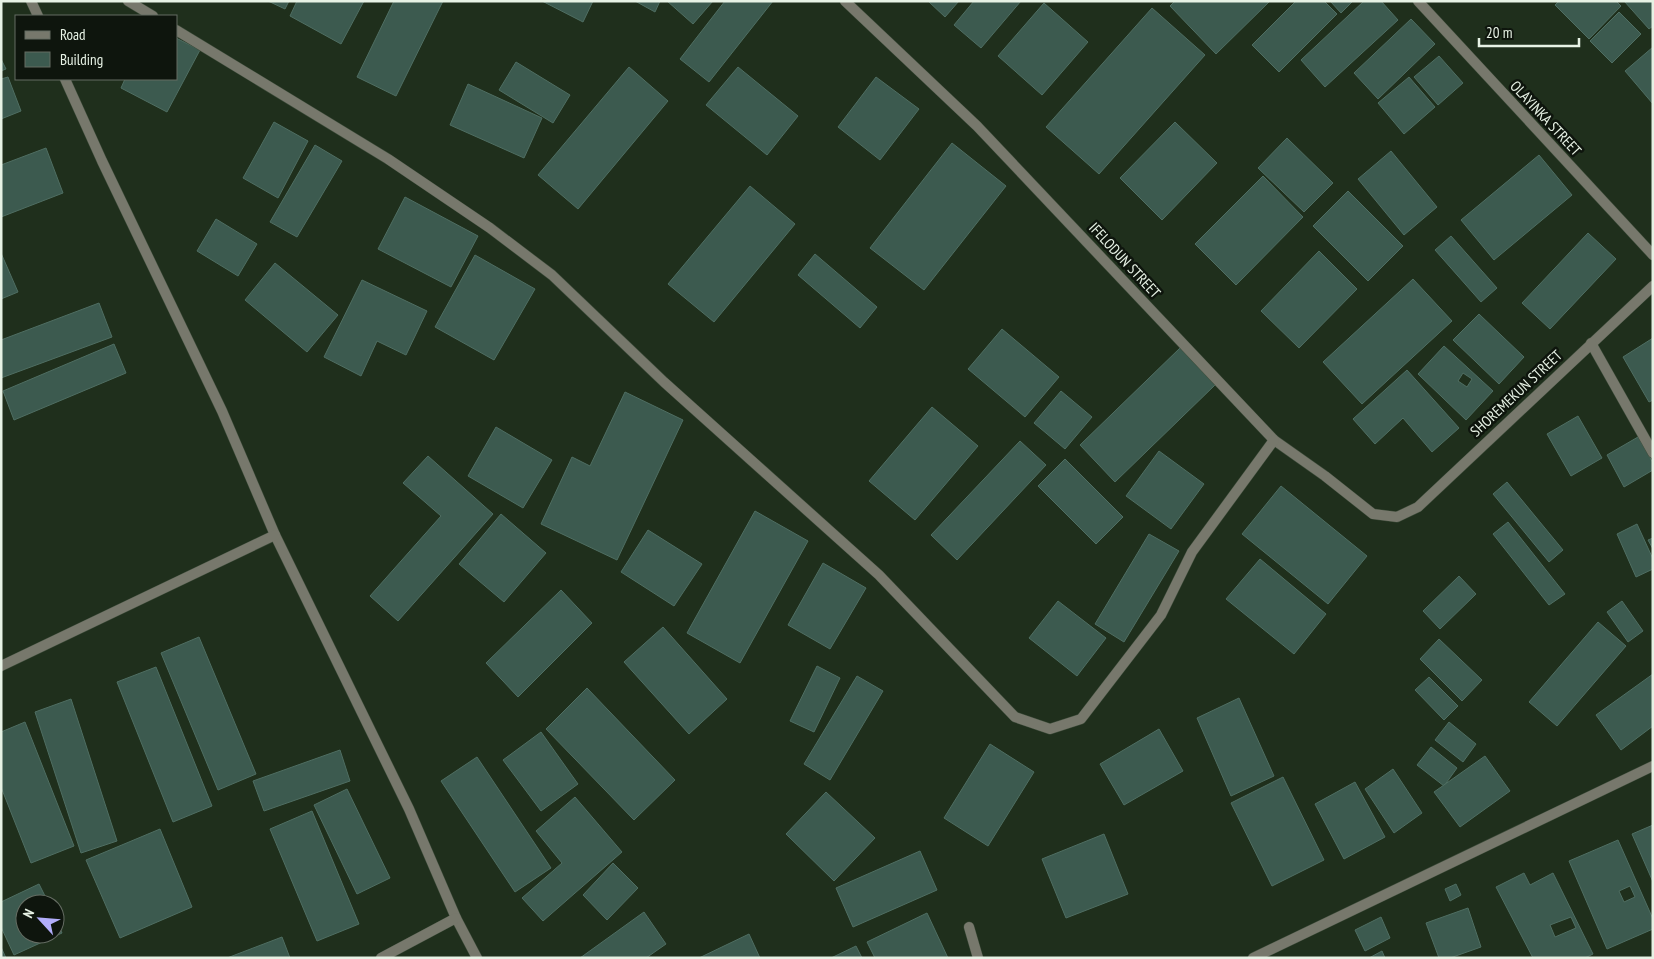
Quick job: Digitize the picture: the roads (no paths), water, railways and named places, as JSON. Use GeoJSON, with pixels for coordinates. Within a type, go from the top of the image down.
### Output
{"type":"FeatureCollection","features":[{"type":"Feature","properties":{"kind":"street"},"geometry":{"type":"LineString","coordinates":[[31,1],[38,15]]}},
{"type":"Feature","properties":{"kind":"street"},"geometry":{"type":"LineString","coordinates":[[128,1],[151,15]]}},
{"type":"Feature","properties":{"kind":"street","name":"IFELODUN STREET"},"geometry":{"type":"LineString","coordinates":[[845,1],[977,126],[1274,440],[1325,476],[1373,514],[1397,517]]}},
{"type":"Feature","properties":{"kind":"street","name":"OLAYINKA STREET"},"geometry":{"type":"LineString","coordinates":[[1418,1],[1653,255]]}},
{"type":"Feature","properties":{"kind":"street"},"geometry":{"type":"LineString","coordinates":[[178,31],[388,159],[490,228],[552,275],[664,382],[879,575],[1015,717],[1050,729],[1081,719],[1161,615],[1192,552],[1274,440]]}},
{"type":"Feature","properties":{"kind":"street"},"geometry":{"type":"LineString","coordinates":[[65,80],[102,161],[222,411],[275,535],[409,809],[456,918],[477,958]]}},
{"type":"Feature","properties":{"kind":"street","name":"SHOREMEKUN STREET"},"geometry":{"type":"LineString","coordinates":[[1397,517],[1418,506],[1653,286]]}},
{"type":"Feature","properties":{"kind":"street"},"geometry":{"type":"LineString","coordinates":[[1592,343],[1653,454]]}},
{"type":"Feature","properties":{"kind":"street"},"geometry":{"type":"LineString","coordinates":[[1,666],[275,535]]}},
{"type":"Feature","properties":{"kind":"street"},"geometry":{"type":"LineString","coordinates":[[1253,958],[1653,766]]}},
{"type":"Feature","properties":{"kind":"street"},"geometry":{"type":"LineString","coordinates":[[381,958],[456,918]]}},
{"type":"Feature","properties":{"kind":"street"},"geometry":{"type":"LineString","coordinates":[[968,927],[978,958]]}}]}
